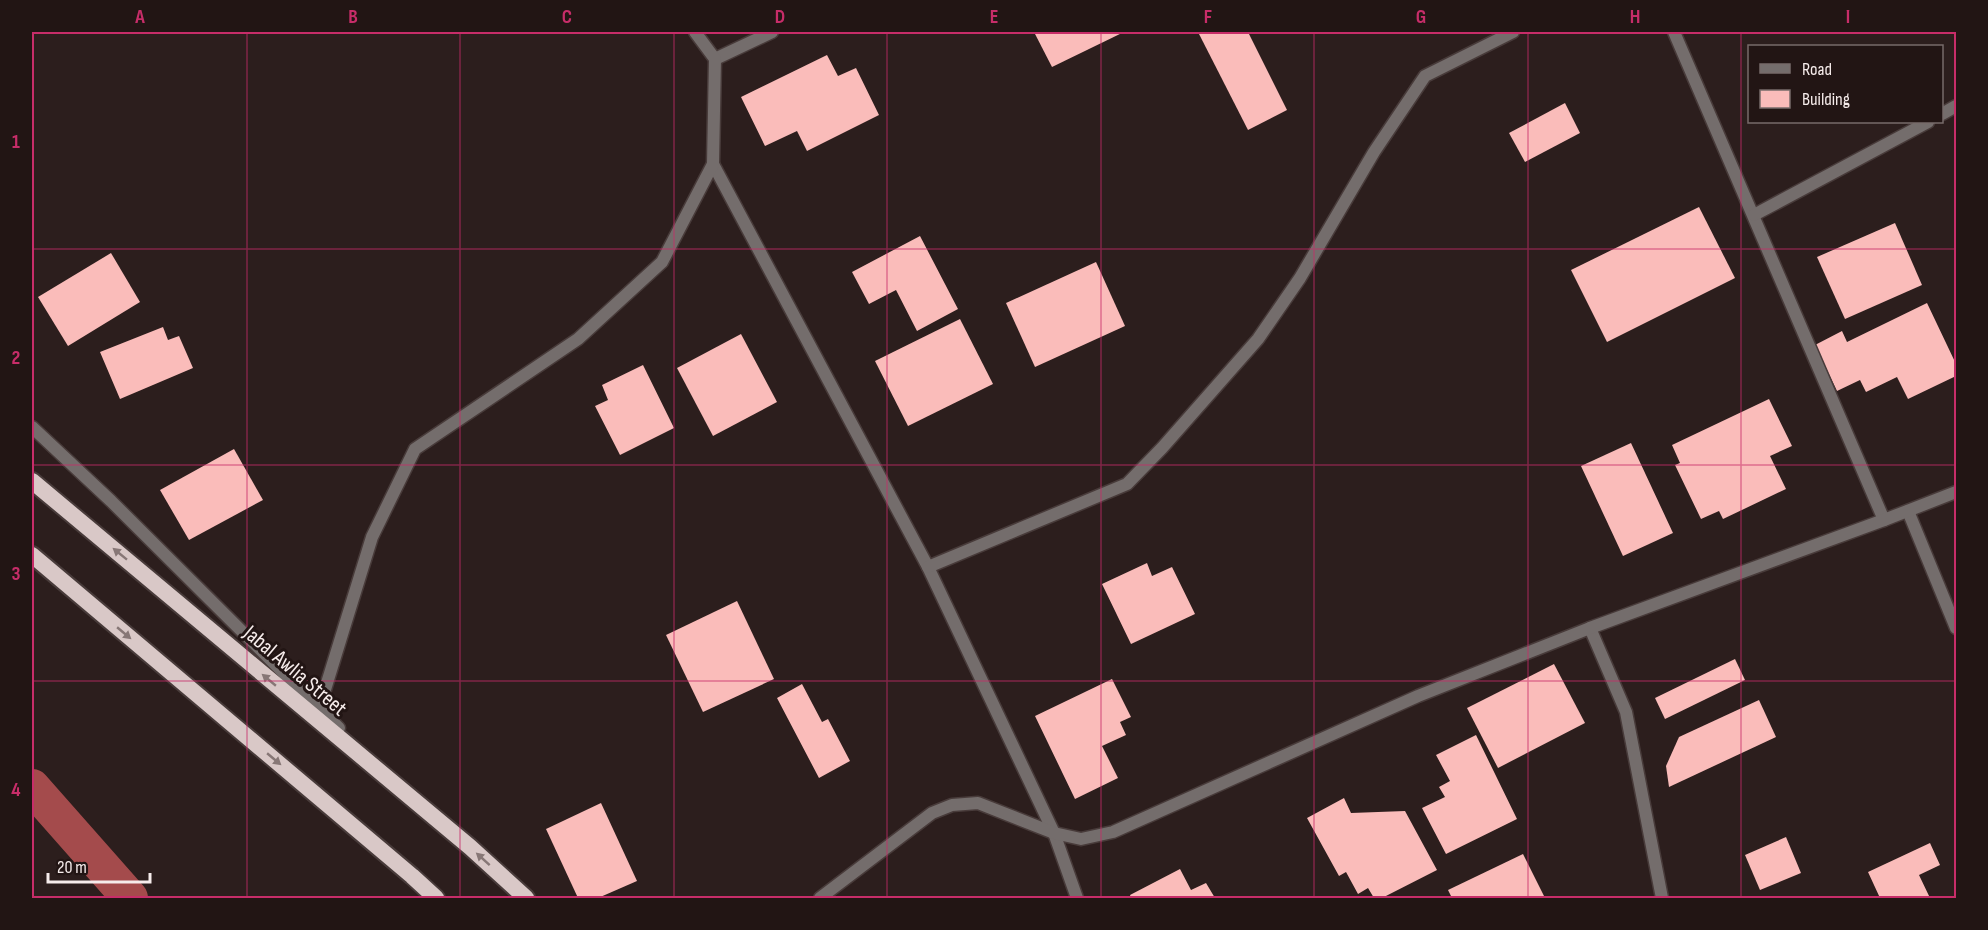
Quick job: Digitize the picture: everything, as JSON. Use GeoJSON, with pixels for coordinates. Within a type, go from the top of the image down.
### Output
{"type":"FeatureCollection","features":[{"type":"Feature","properties":{"kind":"highway","name":"Jabal Awlia Street"},"geometry":{"type":"LineString","coordinates":[[32,481],[470,847],[526,898]]}},
{"type":"Feature","properties":{"kind":"highway"},"geometry":{"type":"LineString","coordinates":[[32,555],[436,898]]}},
{"type":"Feature","properties":{"kind":"street"},"geometry":{"type":"LineString","coordinates":[[319,709],[372,537],[415,449],[578,339],[662,262],[713,164],[715,59],[695,32]]}},
{"type":"Feature","properties":{"kind":"street"},"geometry":{"type":"LineString","coordinates":[[715,59],[772,32]]}},
{"type":"Feature","properties":{"kind":"street"},"geometry":{"type":"LineString","coordinates":[[928,567],[1127,484],[1162,448],[1258,339],[1300,278],[1374,152],[1425,76],[1513,32]]}},
{"type":"Feature","properties":{"kind":"street"},"geometry":{"type":"LineString","coordinates":[[1674,32],[1884,520]]}},
{"type":"Feature","properties":{"kind":"street"},"geometry":{"type":"LineString","coordinates":[[1754,215],[1926,123]]}},
{"type":"Feature","properties":{"kind":"street"},"geometry":{"type":"LineString","coordinates":[[713,164],[928,567],[1054,833],[1077,898]]}},
{"type":"Feature","properties":{"kind":"street"},"geometry":{"type":"LineString","coordinates":[[32,427],[111,501],[319,709],[427,811]]}},
{"type":"Feature","properties":{"kind":"street"},"geometry":{"type":"LineString","coordinates":[[820,898],[932,813],[952,805],[978,803],[1054,833],[1081,839],[1113,832],[1418,696],[1590,628],[1956,492]]}},
{"type":"Feature","properties":{"kind":"street"},"geometry":{"type":"LineString","coordinates":[[1908,511],[1956,628]]}},
{"type":"Feature","properties":{"kind":"street"},"geometry":{"type":"LineString","coordinates":[[1590,628],[1626,712],[1662,898]]}},
{"type":"Feature","properties":{"kind":"building"},"geometry":{"type":"Polygon","coordinates":[[[1034,32],[1124,32],[1052,67],[1034,32]]]}},
{"type":"Feature","properties":{"kind":"building"},"geometry":{"type":"Polygon","coordinates":[[[1198,32],[1248,32],[1287,110],[1248,130],[1198,32]]]}},
{"type":"Feature","properties":{"kind":"building"},"geometry":{"type":"Polygon","coordinates":[[[827,55],[838,76],[856,68],[879,115],[807,151],[797,131],[765,146],[741,97],[827,55]]]}},
{"type":"Feature","properties":{"kind":"building"},"geometry":{"type":"Polygon","coordinates":[[[1565,103],[1580,133],[1525,162],[1509,133],[1565,103]]]}},
{"type":"Feature","properties":{"kind":"building"},"geometry":{"type":"Polygon","coordinates":[[[1699,207],[1735,278],[1607,342],[1571,270],[1699,207]]]}},
{"type":"Feature","properties":{"kind":"building"},"geometry":{"type":"Polygon","coordinates":[[[1895,223],[1922,285],[1845,319],[1817,257],[1895,223]]]}},
{"type":"Feature","properties":{"kind":"building"},"geometry":{"type":"Polygon","coordinates":[[[920,236],[958,309],[917,331],[896,290],[869,304],[852,272],[920,236]]]}},
{"type":"Feature","properties":{"kind":"building"},"geometry":{"type":"Polygon","coordinates":[[[111,253],[140,302],[68,346],[38,297],[111,253]]]}},
{"type":"Feature","properties":{"kind":"building"},"geometry":{"type":"Polygon","coordinates":[[[1096,262],[1125,326],[1035,367],[1006,303],[1096,262]]]}},
{"type":"Feature","properties":{"kind":"building"},"geometry":{"type":"Polygon","coordinates":[[[1927,303],[1956,364],[1956,376],[1908,399],[1897,377],[1866,392],[1860,380],[1837,391],[1815,345],[1842,331],[1847,342],[1927,303]]]}},
{"type":"Feature","properties":{"kind":"building"},"geometry":{"type":"Polygon","coordinates":[[[960,319],[993,384],[908,426],[875,361],[960,319]]]}},
{"type":"Feature","properties":{"kind":"building"},"geometry":{"type":"Polygon","coordinates":[[[163,327],[168,340],[179,336],[193,368],[120,399],[100,352],[163,327]]]}},
{"type":"Feature","properties":{"kind":"building"},"geometry":{"type":"Polygon","coordinates":[[[741,334],[777,402],[713,436],[677,368],[741,334]]]}},
{"type":"Feature","properties":{"kind":"building"},"geometry":{"type":"Polygon","coordinates":[[[643,365],[674,428],[620,455],[595,406],[608,400],[602,385],[643,365]]]}},
{"type":"Feature","properties":{"kind":"building"},"geometry":{"type":"Polygon","coordinates":[[[1769,399],[1792,446],[1770,456],[1786,489],[1723,519],[1719,511],[1701,519],[1675,465],[1680,463],[1672,445],[1769,399]]]}},
{"type":"Feature","properties":{"kind":"building"},"geometry":{"type":"Polygon","coordinates":[[[1631,443],[1673,533],[1623,556],[1581,466],[1631,443]]]}},
{"type":"Feature","properties":{"kind":"building"},"geometry":{"type":"Polygon","coordinates":[[[234,449],[263,500],[189,540],[160,490],[234,449]]]}},
{"type":"Feature","properties":{"kind":"building"},"geometry":{"type":"Polygon","coordinates":[[[1147,563],[1152,576],[1172,567],[1195,614],[1131,644],[1102,584],[1147,563]]]}},
{"type":"Feature","properties":{"kind":"building"},"geometry":{"type":"Polygon","coordinates":[[[737,601],[774,679],[703,712],[666,635],[737,601]]]}},
{"type":"Feature","properties":{"kind":"building"},"geometry":{"type":"Polygon","coordinates":[[[1735,659],[1745,680],[1665,719],[1655,698],[1735,659]]]}},
{"type":"Feature","properties":{"kind":"building"},"geometry":{"type":"Polygon","coordinates":[[[1554,664],[1585,723],[1498,768],[1467,708],[1554,664]]]}},
{"type":"Feature","properties":{"kind":"building"},"geometry":{"type":"Polygon","coordinates":[[[1112,679],[1131,717],[1120,722],[1126,735],[1102,746],[1118,778],[1075,799],[1035,716],[1112,679]]]}},
{"type":"Feature","properties":{"kind":"building"},"geometry":{"type":"Polygon","coordinates":[[[802,684],[822,722],[828,719],[850,761],[819,778],[777,698],[802,684]]]}},
{"type":"Feature","properties":{"kind":"building"},"geometry":{"type":"Polygon","coordinates":[[[1759,700],[1776,737],[1669,787],[1666,766],[1679,737],[1759,700]]]}},
{"type":"Feature","properties":{"kind":"building"},"geometry":{"type":"Polygon","coordinates":[[[1476,735],[1517,819],[1446,854],[1422,808],[1445,797],[1439,787],[1450,781],[1436,755],[1476,735]]]}},
{"type":"Feature","properties":{"kind":"building"},"geometry":{"type":"Polygon","coordinates":[[[1344,798],[1351,813],[1405,811],[1437,870],[1382,898],[1374,898],[1368,888],[1358,894],[1346,872],[1339,876],[1307,818],[1344,798]]]}},
{"type":"Feature","properties":{"kind":"building"},"geometry":{"type":"Polygon","coordinates":[[[601,803],[637,881],[598,898],[578,898],[546,829],[601,803]]]}},
{"type":"Feature","properties":{"kind":"building"},"geometry":{"type":"Polygon","coordinates":[[[1786,837],[1801,873],[1760,890],[1745,855],[1786,837]]]}},
{"type":"Feature","properties":{"kind":"building"},"geometry":{"type":"Polygon","coordinates":[[[1930,843],[1940,865],[1919,875],[1930,898],[1880,898],[1868,872],[1930,843]]]}},
{"type":"Feature","properties":{"kind":"building"},"geometry":{"type":"Polygon","coordinates":[[[1523,854],[1545,898],[1452,898],[1448,890],[1523,854]]]}},
{"type":"Feature","properties":{"kind":"building"},"geometry":{"type":"Polygon","coordinates":[[[1180,869],[1191,890],[1206,883],[1215,898],[1131,898],[1130,895],[1180,869]]]}},
{"type":"Feature","properties":{"kind":"waterway"},"geometry":{"type":"LineString","coordinates":[[32,787],[130,898]]}}]}
